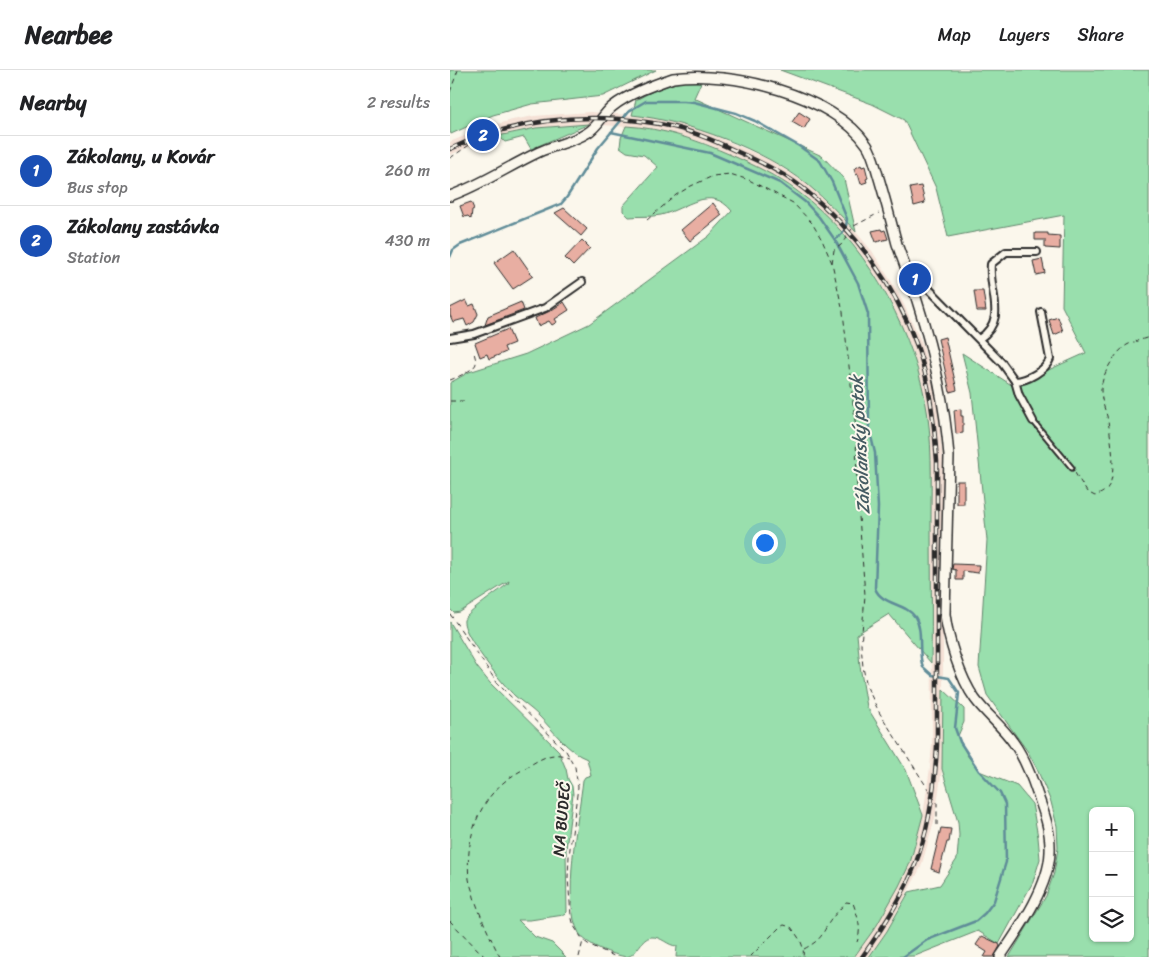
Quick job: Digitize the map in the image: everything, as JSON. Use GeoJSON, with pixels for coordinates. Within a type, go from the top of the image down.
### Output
{"type":"FeatureCollection","features":[{"type":"Feature","properties":{"kind":"main road"},"geometry":{"type":"LineString","coordinates":[[450,196],[477,185],[545,149],[586,134],[597,125],[612,107],[650,86],[676,78],[716,74],[774,84],[815,102],[846,123],[868,147],[874,159],[937,371],[949,456],[945,614],[948,632],[968,688],[976,700],[1012,740],[1022,755],[1044,811],[1049,833],[1050,853],[1047,872],[1028,912],[1000,957]]}},
{"type":"Feature","properties":{"kind":"street"},"geometry":{"type":"LineString","coordinates":[[979,339],[994,324],[996,314],[992,264],[1006,252],[1037,252]]}},
{"type":"Feature","properties":{"kind":"street"},"geometry":{"type":"LineString","coordinates":[[450,338],[490,329],[545,308],[582,282]]}},
{"type":"Feature","properties":{"kind":"street"},"geometry":{"type":"LineString","coordinates":[[911,283],[922,283],[926,286],[1002,363],[1015,381],[1019,395],[1033,421]]}},
{"type":"Feature","properties":{"kind":"street"},"geometry":{"type":"LineString","coordinates":[[1015,381],[1020,381],[1035,374],[1048,364],[1050,360],[1041,312]]}},
{"type":"Feature","properties":{"kind":"lane"},"geometry":{"type":"LineString","coordinates":[[1033,421],[1072,468]]}},
{"type":"Feature","properties":{"kind":"path"},"geometry":{"type":"LineString","coordinates":[[450,92],[458,70]]}},
{"type":"Feature","properties":{"kind":"path"},"geometry":{"type":"LineString","coordinates":[[450,158],[473,143]]}},
{"type":"Feature","properties":{"kind":"path"},"geometry":{"type":"LineString","coordinates":[[647,220],[676,195],[691,186],[712,176],[730,174],[749,180],[793,202],[812,223],[822,240],[832,263],[843,312],[856,429],[857,490],[865,595],[861,645],[863,667],[867,687],[879,712],[937,803],[937,825]]}},
{"type":"Feature","properties":{"kind":"path"},"geometry":{"type":"LineString","coordinates":[[832,263],[835,248],[841,245],[854,226],[888,209]]}},
{"type":"Feature","properties":{"kind":"path"},"geometry":{"type":"LineString","coordinates":[[1072,468],[1087,492],[1095,496],[1109,486],[1113,473],[1111,440],[1101,387],[1108,366],[1117,355],[1127,345],[1149,337]]}},
{"type":"Feature","properties":{"kind":"path"},"geometry":{"type":"LineString","coordinates":[[450,380],[459,377],[475,366],[474,351]]}},
{"type":"Feature","properties":{"kind":"path"},"geometry":{"type":"LineString","coordinates":[[450,401],[465,401]]}},
{"type":"Feature","properties":{"kind":"path","name":"NA BUDEČ"},"geometry":{"type":"LineString","coordinates":[[450,614],[498,684],[566,751],[575,767],[578,787],[569,856],[569,898],[574,926],[583,940]]}},
{"type":"Feature","properties":{"kind":"path"},"geometry":{"type":"LineString","coordinates":[[500,957],[482,922],[469,880],[469,857],[474,825],[481,808],[493,793],[512,776],[541,759],[554,755],[570,757]]}},
{"type":"Feature","properties":{"kind":"path"},"geometry":{"type":"LineString","coordinates":[[804,949],[824,935],[832,918],[846,902],[853,903],[858,916],[860,933],[857,942]]}},
{"type":"Feature","properties":{"kind":"path"},"geometry":{"type":"LineString","coordinates":[[450,921],[484,957]]}},
{"type":"Feature","properties":{"kind":"path"},"geometry":{"type":"LineString","coordinates":[[750,957],[784,925],[792,927],[804,949],[803,957]]}},
{"type":"Feature","properties":{"kind":"path"},"geometry":{"type":"LineString","coordinates":[[579,957],[583,940],[616,957]]}},
{"type":"Feature","properties":{"kind":"shaded area"},"geometry":{"type":"Polygon","coordinates":[[[590,112],[655,117],[699,129],[768,159],[806,183],[845,219],[872,251],[898,292],[922,343],[937,399],[943,461],[942,769],[935,818],[921,867],[887,931],[869,957],[854,957],[877,925],[910,863],[923,815],[932,745],[931,461],[925,401],[911,347],[888,297],[874,274],[837,227],[799,192],[780,179],[714,147],[653,129],[589,124],[536,128],[515,132],[485,140],[450,155],[450,142],[481,129],[534,116],[590,112]]]}},
{"type":"Feature","properties":{"kind":"green space"},"geometry":{"type":"Polygon","coordinates":[[[450,70],[656,70],[603,96],[532,104],[493,115],[451,134],[450,70]]]}},
{"type":"Feature","properties":{"kind":"green space"},"geometry":{"type":"Polygon","coordinates":[[[780,70],[1149,70],[1149,957],[1009,957],[1046,896],[1054,873],[1058,848],[1057,826],[1051,802],[1037,769],[1028,752],[987,695],[979,667],[987,540],[972,393],[962,353],[1013,386],[1086,353],[1062,306],[1064,215],[948,237],[936,188],[904,120],[872,104],[780,70]]]}},
{"type":"Feature","properties":{"kind":"green space"},"geometry":{"type":"Polygon","coordinates":[[[703,78],[694,98],[822,156],[844,179],[856,232],[833,207],[807,184],[769,159],[747,148],[700,130],[677,123],[632,115],[636,100],[645,95],[668,85],[703,78]]]}},
{"type":"Feature","properties":{"kind":"green space"},"geometry":{"type":"Polygon","coordinates":[[[589,124],[531,149],[524,137],[505,142],[498,136],[536,128],[589,124]]]}},
{"type":"Feature","properties":{"kind":"green space"},"geometry":{"type":"Polygon","coordinates":[[[626,126],[653,129],[680,136],[731,155],[781,180],[821,211],[843,233],[880,284],[908,340],[918,370],[928,414],[930,444],[931,663],[889,614],[857,634],[867,707],[906,770],[923,815],[910,863],[899,886],[877,925],[854,957],[676,957],[677,946],[651,937],[647,938],[634,953],[627,957],[600,949],[587,942],[579,933],[574,919],[571,901],[571,880],[583,780],[591,775],[587,759],[567,746],[533,710],[515,696],[484,659],[465,627],[464,620],[466,617],[508,584],[509,581],[460,612],[454,613],[450,609],[450,383],[469,372],[526,354],[589,324],[709,236],[732,211],[724,203],[715,199],[706,199],[661,215],[629,217],[623,211],[623,206],[658,167],[644,155],[627,152],[620,147],[621,138],[626,126]]]}},
{"type":"Feature","properties":{"kind":"green space"},"geometry":{"type":"Polygon","coordinates":[[[450,622],[477,667],[490,683],[558,750],[572,786],[573,794],[566,849],[567,912],[564,915],[518,920],[535,937],[552,943],[566,957],[450,957],[450,622]]]}},
{"type":"Feature","properties":{"kind":"green space"},"geometry":{"type":"Polygon","coordinates":[[[943,689],[964,709],[964,722],[958,736],[967,755],[979,771],[1017,786],[1032,804],[1040,859],[1033,882],[999,944],[978,931],[915,956],[869,957],[887,931],[909,892],[940,885],[957,859],[958,822],[942,769],[943,689]]]}},
{"type":"Feature","properties":{"kind":"building"},"geometry":{"type":"Polygon","coordinates":[[[799,112],[810,119],[804,129],[792,122],[799,112]]]}},
{"type":"Feature","properties":{"kind":"building"},"geometry":{"type":"Polygon","coordinates":[[[861,165],[862,167],[865,166],[868,178],[866,179],[867,182],[861,184],[858,174],[856,175],[854,169],[861,165]]]}},
{"type":"Feature","properties":{"kind":"building"},"geometry":{"type":"Polygon","coordinates":[[[921,186],[925,203],[914,206],[910,188],[921,186]]]}},
{"type":"Feature","properties":{"kind":"building"},"geometry":{"type":"Polygon","coordinates":[[[471,202],[474,209],[472,210],[471,219],[468,216],[464,217],[460,206],[471,202]]]}},
{"type":"Feature","properties":{"kind":"building"},"geometry":{"type":"Polygon","coordinates":[[[713,203],[722,215],[690,241],[681,230],[713,203]]]}},
{"type":"Feature","properties":{"kind":"building"},"geometry":{"type":"Polygon","coordinates":[[[564,208],[587,229],[581,236],[555,213],[564,208]]]}},
{"type":"Feature","properties":{"kind":"building"},"geometry":{"type":"Polygon","coordinates":[[[881,229],[882,231],[885,230],[888,239],[876,242],[872,231],[881,229]]]}},
{"type":"Feature","properties":{"kind":"building"},"geometry":{"type":"Polygon","coordinates":[[[1035,233],[1048,233],[1048,235],[1060,236],[1060,249],[1045,248],[1045,240],[1035,240],[1035,233]]]}},
{"type":"Feature","properties":{"kind":"building"},"geometry":{"type":"Polygon","coordinates":[[[582,240],[590,248],[573,266],[565,258],[582,240]]]}},
{"type":"Feature","properties":{"kind":"building"},"geometry":{"type":"Polygon","coordinates":[[[514,249],[533,276],[513,289],[494,263],[514,249]]]}},
{"type":"Feature","properties":{"kind":"building"},"geometry":{"type":"Polygon","coordinates":[[[1042,259],[1045,273],[1036,275],[1033,261],[1042,259]]]}},
{"type":"Feature","properties":{"kind":"building"},"geometry":{"type":"Polygon","coordinates":[[[974,291],[983,291],[986,311],[977,311],[974,291]]]}},
{"type":"Feature","properties":{"kind":"building"},"geometry":{"type":"Polygon","coordinates":[[[466,300],[469,306],[474,304],[478,314],[474,322],[467,326],[464,319],[453,322],[450,315],[450,308],[466,300]]]}},
{"type":"Feature","properties":{"kind":"building"},"geometry":{"type":"Polygon","coordinates":[[[521,302],[524,310],[485,325],[488,316],[521,302]]]}},
{"type":"Feature","properties":{"kind":"building"},"geometry":{"type":"Polygon","coordinates":[[[564,302],[569,310],[555,319],[557,322],[552,325],[549,321],[538,326],[535,318],[564,302]]]}},
{"type":"Feature","properties":{"kind":"building"},"geometry":{"type":"Polygon","coordinates":[[[1058,317],[1063,331],[1054,335],[1049,320],[1058,317]]]}},
{"type":"Feature","properties":{"kind":"building"},"geometry":{"type":"Polygon","coordinates":[[[508,329],[514,343],[504,347],[506,352],[489,359],[487,354],[480,357],[475,343],[508,329]]]}},
{"type":"Feature","properties":{"kind":"building"},"geometry":{"type":"Polygon","coordinates":[[[945,337],[957,390],[950,392],[938,339],[945,337]]]}},
{"type":"Feature","properties":{"kind":"building"},"geometry":{"type":"Polygon","coordinates":[[[961,409],[963,433],[956,434],[954,410],[961,409]]]}},
{"type":"Feature","properties":{"kind":"building"},"geometry":{"type":"Polygon","coordinates":[[[957,481],[964,481],[964,504],[957,504],[957,481]]]}},
{"type":"Feature","properties":{"kind":"building"},"geometry":{"type":"Polygon","coordinates":[[[953,564],[979,565],[978,573],[963,571],[963,580],[956,580],[956,570],[952,569],[953,564]]]}},
{"type":"Feature","properties":{"kind":"building"},"geometry":{"type":"Polygon","coordinates":[[[941,828],[951,829],[949,842],[947,842],[939,872],[931,869],[941,828]]]}},
{"type":"Feature","properties":{"kind":"building"},"geometry":{"type":"Polygon","coordinates":[[[982,936],[999,944],[1000,946],[994,957],[984,957],[987,952],[976,945],[982,936]]]}},
{"type":"Feature","properties":{"kind":"waterway","name":"Zákolanský potok"},"geometry":{"type":"LineString","coordinates":[[450,257],[453,250],[460,245],[561,204],[598,148],[629,111],[646,101],[694,102],[736,113],[755,121],[799,146],[820,161],[832,182],[847,219],[844,231],[835,240],[858,283],[868,314],[869,428],[875,453],[878,507],[875,588],[883,598],[906,609],[915,617],[920,635],[920,655],[923,667],[932,675],[949,678],[959,693],[955,728],[960,742],[979,771],[1000,793],[1005,804],[1006,862],[994,901],[976,921],[927,940],[903,957]]}},
{"type":"Feature","properties":{"kind":"waterway"},"geometry":{"type":"LineString","coordinates":[[611,132],[710,153],[780,183],[805,202],[819,217],[835,240]]}},
{"type":"Feature","properties":{"kind":"railway"},"geometry":{"type":"LineString","coordinates":[[450,149],[499,131],[524,125],[575,119],[601,118],[653,123],[697,134],[764,164],[804,189],[840,222],[856,240],[885,280],[897,301],[917,346],[925,374],[931,402],[936,446],[937,745],[931,806],[920,851],[898,901],[862,957]]}},
{"type":"Feature","properties":{"kind":"place","name":"Zákolany zastávka"},"geometry":{"type":"Point","coordinates":[483,135]}},
{"type":"Feature","properties":{"kind":"place","name":"Zákolany, u Kovár"},"geometry":{"type":"Point","coordinates":[915,279]}}]}
